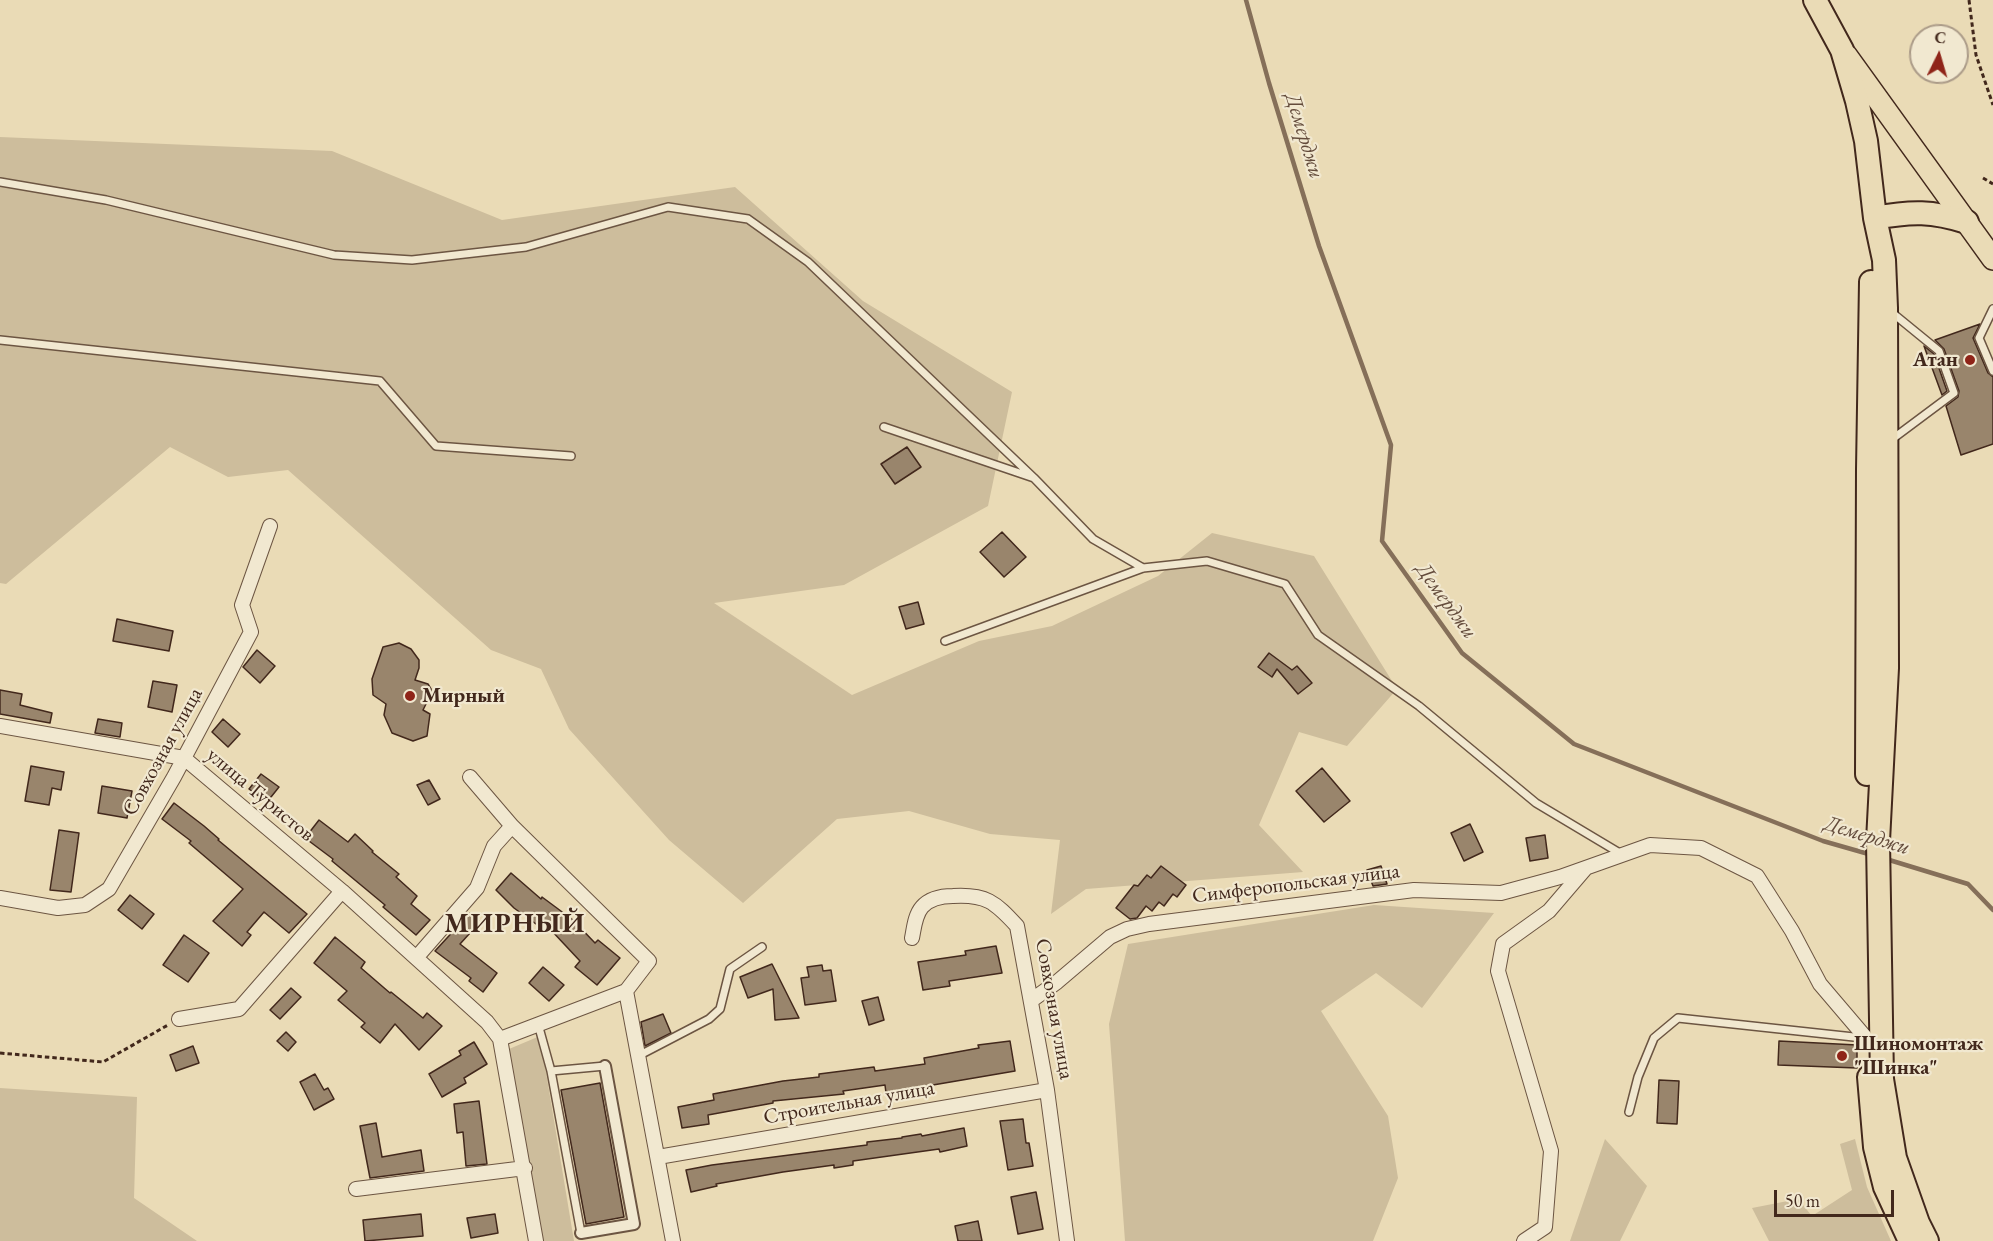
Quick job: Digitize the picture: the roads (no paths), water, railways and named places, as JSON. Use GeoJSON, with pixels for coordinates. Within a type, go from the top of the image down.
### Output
{"type":"FeatureCollection","features":[{"type":"Feature","properties":{"kind":"highway"},"geometry":{"type":"LineString","coordinates":[[1815,0],[1842,50],[1857,101],[1866,141],[1875,218],[1884,260],[1887,668],[1872,841]]}},
{"type":"Feature","properties":{"kind":"highway"},"geometry":{"type":"LineString","coordinates":[[1875,218],[1930,212],[1967,222]]}},
{"type":"Feature","properties":{"kind":"highway"},"geometry":{"type":"LineString","coordinates":[[1875,218],[1871,260],[1868,469],[1872,870],[1869,1006],[1866,1038],[1875,1147],[1885,1187],[1911,1241]]}},
{"type":"Feature","properties":{"kind":"highway"},"geometry":{"type":"LineString","coordinates":[[1872,870],[1882,1079],[1895,1158],[1918,1223],[1927,1241]]}},
{"type":"Feature","properties":{"kind":"main road"},"geometry":{"type":"LineString","coordinates":[[1842,50],[1993,259]]}},
{"type":"Feature","properties":{"kind":"street","name":"Совхозная улица"},"geometry":{"type":"LineString","coordinates":[[0,898],[58,908],[85,905],[109,889],[184,758],[251,632],[242,605],[270,526]]}},
{"type":"Feature","properties":{"kind":"street","name":"улица Туристов"},"geometry":{"type":"LineString","coordinates":[[0,726],[184,758],[342,891],[487,1022],[500,1039],[525,1168],[536,1241]]}},
{"type":"Feature","properties":{"kind":"street"},"geometry":{"type":"LineString","coordinates":[[470,777],[513,826],[649,961],[626,992],[500,1039]]}},
{"type":"Feature","properties":{"kind":"street"},"geometry":{"type":"LineString","coordinates":[[416,958],[477,888],[494,846],[513,826]]}},
{"type":"Feature","properties":{"kind":"street","name":"Симферопольская улица"},"geometry":{"type":"LineString","coordinates":[[1032,1000],[1110,937],[1127,929],[1149,924],[1414,890],[1501,893],[1560,877],[1650,845],[1701,848],[1757,876],[1792,931],[1820,984],[1866,1038]]}},
{"type":"Feature","properties":{"kind":"street","name":"Симферопольская улица"},"geometry":{"type":"LineString","coordinates":[[1524,1241],[1545,1227],[1551,1151],[1498,970],[1503,944],[1549,910],[1586,868]]}},
{"type":"Feature","properties":{"kind":"street"},"geometry":{"type":"LineString","coordinates":[[179,1019],[239,1010],[342,891]]}},
{"type":"Feature","properties":{"kind":"street","name":"Совхозная улица"},"geometry":{"type":"LineString","coordinates":[[912,938],[916,919],[923,906],[935,898],[972,894],[987,899],[1017,926],[1047,1090],[1067,1241]]}},
{"type":"Feature","properties":{"kind":"street"},"geometry":{"type":"LineString","coordinates":[[626,992],[673,1241]]}},
{"type":"Feature","properties":{"kind":"street"},"geometry":{"type":"LineString","coordinates":[[581,1233],[634,1224],[605,1066]]}},
{"type":"Feature","properties":{"kind":"street","name":"Строительная улица"},"geometry":{"type":"LineString","coordinates":[[657,1155],[1047,1090]]}},
{"type":"Feature","properties":{"kind":"street"},"geometry":{"type":"LineString","coordinates":[[356,1189],[525,1168]]}},
{"type":"Feature","properties":{"kind":"lane"},"geometry":{"type":"LineString","coordinates":[[0,182],[106,200],[334,255],[412,260],[526,247],[668,207],[748,219],[808,262],[1034,478],[1093,539],[1143,568]]}},
{"type":"Feature","properties":{"kind":"lane"},"geometry":{"type":"LineString","coordinates":[[1886,308],[1939,351],[1954,393],[1887,444]]}},
{"type":"Feature","properties":{"kind":"lane"},"geometry":{"type":"LineString","coordinates":[[1993,309],[1979,338],[1993,370]]}},
{"type":"Feature","properties":{"kind":"lane"},"geometry":{"type":"LineString","coordinates":[[0,340],[380,381],[436,446],[571,456]]}},
{"type":"Feature","properties":{"kind":"lane"},"geometry":{"type":"LineString","coordinates":[[884,427],[1034,478]]}},
{"type":"Feature","properties":{"kind":"lane"},"geometry":{"type":"LineString","coordinates":[[945,641],[1143,568],[1207,561],[1285,584],[1318,635],[1419,706],[1536,803],[1623,855]]}},
{"type":"Feature","properties":{"kind":"lane"},"geometry":{"type":"LineString","coordinates":[[639,1056],[709,1019],[720,1009],[730,969],[762,947]]}},
{"type":"Feature","properties":{"kind":"lane"},"geometry":{"type":"LineString","coordinates":[[1629,1112],[1638,1077],[1654,1038],[1678,1018],[1866,1038]]}},
{"type":"Feature","properties":{"kind":"lane"},"geometry":{"type":"LineString","coordinates":[[538,1024],[551,1071],[581,1233]]}},
{"type":"Feature","properties":{"kind":"lane"},"geometry":{"type":"LineString","coordinates":[[551,1071],[605,1066]]}},
{"type":"Feature","properties":{"kind":"waterway","name":"Демерджи"},"geometry":{"type":"LineString","coordinates":[[1246,0],[1319,246],[1391,445],[1382,541],[1462,653],[1574,744],[1823,841],[1872,855]]}},
{"type":"Feature","properties":{"kind":"waterway","name":"Демерджи"},"geometry":{"type":"LineString","coordinates":[[1886,859],[1968,884],[1993,910]]}},
{"type":"Feature","properties":{"kind":"place","name":"Атан"},"geometry":{"type":"Point","coordinates":[1970,360]}},
{"type":"Feature","properties":{"kind":"place","name":"Мирный"},"geometry":{"type":"Point","coordinates":[410,696]}},
{"type":"Feature","properties":{"kind":"place","name":"Шиномонтаж \"Шинка\""},"geometry":{"type":"Point","coordinates":[1842,1056]}},
{"type":"Feature","properties":{"kind":"district","name":"МИРНЫЙ"},"geometry":{"type":"Point","coordinates":[515,925]}}]}
